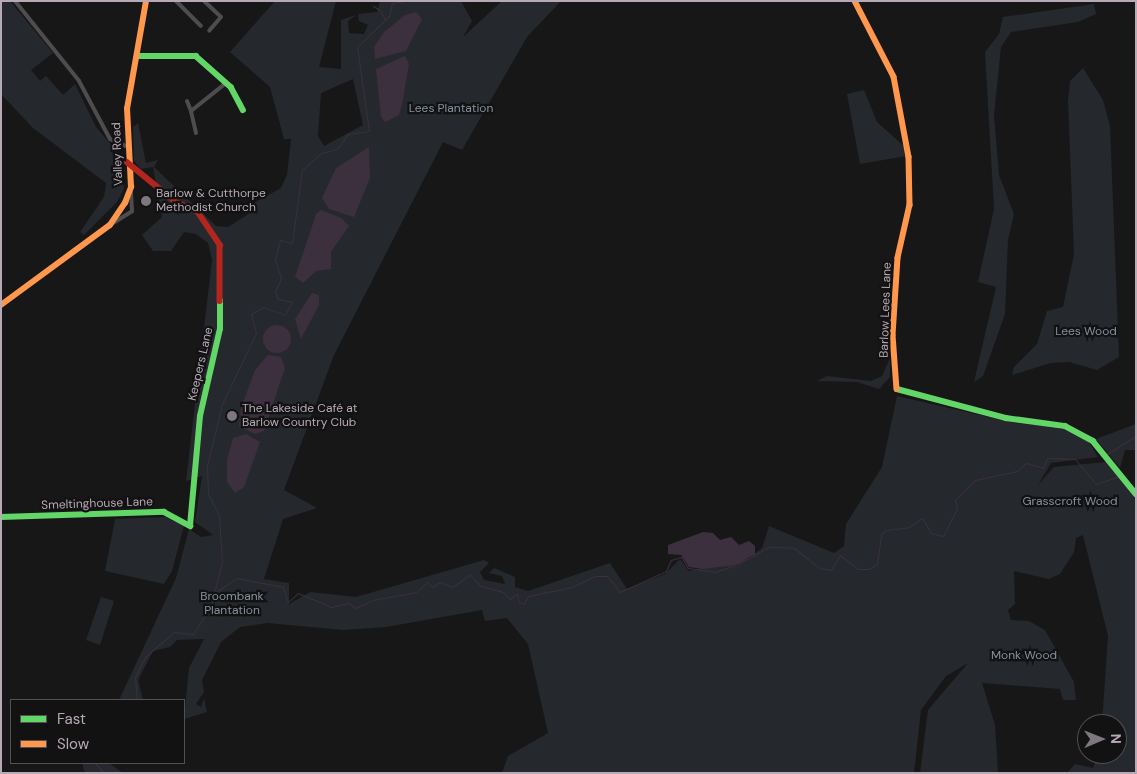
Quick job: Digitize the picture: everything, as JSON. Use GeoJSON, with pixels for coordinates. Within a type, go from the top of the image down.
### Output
{"type":"FeatureCollection","features":[{"type":"Feature","properties":{"kind":"street"},"geometry":{"type":"LineString","coordinates":[[15,1],[79,81],[110,139],[126,146]]}},
{"type":"Feature","properties":{"kind":"street","name":"Valley Road"},"geometry":{"type":"LineString","coordinates":[[1,304],[46,268],[110,225],[130,187],[126,146],[129,94],[145,1]]}},
{"type":"Feature","properties":{"kind":"street"},"geometry":{"type":"LineString","coordinates":[[176,1],[201,26]]}},
{"type":"Feature","properties":{"kind":"street"},"geometry":{"type":"LineString","coordinates":[[204,1],[221,17],[209,31]]}},
{"type":"Feature","properties":{"kind":"street","name":"Barlow Lees Lane"},"geometry":{"type":"LineString","coordinates":[[855,1],[894,77],[909,157],[910,205],[898,258],[893,335],[895,388],[912,396],[1006,418],[1065,426],[1093,441],[1136,494]]}},
{"type":"Feature","properties":{"kind":"street"},"geometry":{"type":"LineString","coordinates":[[137,56],[196,56],[227,82],[243,110]]}},
{"type":"Feature","properties":{"kind":"street"},"geometry":{"type":"LineString","coordinates":[[191,111],[227,82]]}},
{"type":"Feature","properties":{"kind":"street"},"geometry":{"type":"LineString","coordinates":[[187,101],[196,133]]}},
{"type":"Feature","properties":{"kind":"street","name":"Keepers Lane"},"geometry":{"type":"LineString","coordinates":[[127,162],[176,202],[198,212],[220,245],[220,329],[200,416],[190,526]]}},
{"type":"Feature","properties":{"kind":"street"},"geometry":{"type":"LineString","coordinates":[[110,225],[132,211],[130,187]]}},
{"type":"Feature","properties":{"kind":"street","name":"Smeltinghouse Lane"},"geometry":{"type":"LineString","coordinates":[[1,517],[164,512],[190,526]]}},
{"type":"Feature","properties":{"kind":"green space"},"geometry":{"type":"Polygon","coordinates":[[[1,1],[10,1],[53,53],[31,70],[40,81],[46,76],[63,95],[75,84],[96,127],[118,153],[124,188],[117,202],[84,235],[80,232],[104,197],[106,183],[33,128],[1,94],[1,1]]]}},
{"type":"Feature","properties":{"kind":"green space"},"geometry":{"type":"Polygon","coordinates":[[[275,1],[336,1],[319,67],[341,69],[341,20],[356,15],[348,21],[349,33],[364,34],[368,25],[359,21],[358,14],[377,12],[380,1],[461,1],[472,21],[463,37],[502,1],[561,1],[527,37],[462,150],[443,142],[334,355],[284,490],[317,508],[283,519],[264,579],[289,583],[289,604],[310,592],[356,597],[484,560],[489,563],[480,572],[484,580],[505,584],[502,576],[489,573],[494,568],[515,577],[515,587],[528,591],[610,563],[627,589],[665,574],[680,559],[689,571],[748,559],[762,548],[769,526],[834,553],[844,546],[846,524],[882,467],[897,396],[1015,423],[1065,428],[1086,438],[1098,457],[1051,463],[1038,485],[1054,467],[1106,462],[1136,498],[1136,773],[1067,773],[1075,764],[1093,768],[1094,764],[1127,764],[1127,714],[1103,714],[1108,636],[1083,535],[1076,538],[1074,552],[1060,574],[1049,579],[1014,571],[1015,604],[1008,610],[1011,620],[1029,621],[1045,630],[1074,682],[1076,700],[1063,700],[1060,689],[982,683],[995,725],[998,773],[920,773],[928,710],[968,663],[946,676],[921,710],[914,773],[502,773],[508,756],[548,733],[528,644],[507,618],[485,621],[482,610],[386,627],[343,630],[268,623],[240,627],[221,642],[202,680],[204,692],[196,704],[201,707],[204,698],[207,712],[185,719],[189,668],[204,639],[177,640],[170,647],[153,651],[138,680],[143,699],[119,699],[176,578],[189,529],[201,537],[213,535],[195,522],[202,476],[186,481],[212,260],[208,243],[196,234],[184,232],[171,251],[153,251],[142,235],[162,217],[153,167],[141,169],[134,161],[133,127],[138,123],[146,163],[158,160],[154,167],[216,226],[228,227],[247,215],[254,203],[281,188],[287,175],[291,139],[284,139],[270,87],[230,52],[275,1]],[[353,79],[321,93],[318,136],[324,146],[363,125],[353,79]]]}},
{"type":"Feature","properties":{"kind":"green space"},"geometry":{"type":"Polygon","coordinates":[[[1094,4],[1096,14],[1078,22],[1011,32],[1001,47],[994,115],[999,175],[1014,214],[1008,240],[1005,314],[983,376],[974,382],[996,287],[978,282],[994,209],[985,52],[999,34],[1003,17],[1094,4]]]}},
{"type":"Feature","properties":{"kind":"green space","name":"Lees Wood"},"geometry":{"type":"Polygon","coordinates":[[[1083,68],[1103,100],[1110,126],[1119,357],[1097,370],[1069,362],[1051,363],[1012,375],[1014,367],[1037,344],[1047,311],[1063,307],[1074,254],[1068,101],[1070,81],[1083,68]]]}},
{"type":"Feature","properties":{"kind":"green space"},"geometry":{"type":"Polygon","coordinates":[[[864,90],[877,122],[905,147],[906,156],[860,164],[847,94],[864,90]]]}},
{"type":"Feature","properties":{"kind":"green space"},"geometry":{"type":"Polygon","coordinates":[[[890,358],[890,377],[879,389],[857,382],[817,381],[827,376],[871,381],[882,376],[890,358]]]}},
{"type":"Feature","properties":{"kind":"green space"},"geometry":{"type":"Polygon","coordinates":[[[1136,424],[1136,450],[1125,450],[1120,468],[1096,439],[1136,424]]]}},
{"type":"Feature","properties":{"kind":"green space"},"geometry":{"type":"Polygon","coordinates":[[[165,517],[184,526],[172,571],[164,584],[105,571],[115,519],[165,517]]]}},
{"type":"Feature","properties":{"kind":"green space"},"geometry":{"type":"Polygon","coordinates":[[[101,597],[114,601],[100,645],[86,640],[101,597]]]}},
{"type":"Feature","properties":{"kind":"green space"},"geometry":{"type":"Polygon","coordinates":[[[82,764],[110,764],[123,773],[85,773],[82,764]]]}},
{"type":"Feature","properties":{"kind":"shaded area"},"geometry":{"type":"Polygon","coordinates":[[[416,12],[422,19],[406,51],[375,59],[374,47],[384,32],[405,15],[416,12]]]}},
{"type":"Feature","properties":{"kind":"shaded area"},"geometry":{"type":"Polygon","coordinates":[[[405,56],[409,64],[399,115],[385,122],[381,117],[376,69],[405,56]]]}},
{"type":"Feature","properties":{"kind":"shaded area"},"geometry":{"type":"Polygon","coordinates":[[[369,147],[370,178],[354,217],[329,209],[322,198],[336,168],[369,147]]]}},
{"type":"Feature","properties":{"kind":"shaded area"},"geometry":{"type":"Polygon","coordinates":[[[321,210],[341,218],[349,226],[331,252],[331,269],[316,271],[303,283],[295,277],[316,214],[321,210]]]}},
{"type":"Feature","properties":{"kind":"shaded area"},"geometry":{"type":"Polygon","coordinates":[[[312,293],[319,295],[319,305],[301,339],[295,319],[312,293]]]}},
{"type":"Feature","properties":{"kind":"shaded area"},"geometry":{"type":"Polygon","coordinates":[[[277,325],[287,329],[291,339],[287,349],[277,353],[267,349],[263,339],[267,329],[277,325]]]}},
{"type":"Feature","properties":{"kind":"shaded area"},"geometry":{"type":"Polygon","coordinates":[[[268,355],[281,357],[285,368],[264,431],[255,434],[239,426],[241,408],[255,370],[268,355]]]}},
{"type":"Feature","properties":{"kind":"shaded area"},"geometry":{"type":"Polygon","coordinates":[[[246,434],[260,442],[244,487],[235,493],[227,482],[227,460],[233,438],[246,434]]]}},
{"type":"Feature","properties":{"kind":"shaded area"},"geometry":{"type":"Polygon","coordinates":[[[703,532],[713,533],[720,540],[731,537],[739,545],[749,541],[755,546],[755,554],[736,565],[702,569],[689,567],[681,555],[668,554],[668,545],[703,532]]]}},
{"type":"Feature","properties":{"kind":"waterway"},"geometry":{"type":"LineString","coordinates":[[137,699],[135,677],[145,657],[174,632],[193,634],[210,608],[222,562],[219,515],[208,493],[207,466],[222,404],[256,333],[251,314],[263,307],[285,315],[292,302],[278,299],[275,292],[281,278],[275,260],[280,240],[292,243],[302,170],[321,153],[337,149],[348,134],[369,131],[357,47],[389,16],[392,3],[405,1]]}},
{"type":"Feature","properties":{"kind":"waterway"},"geometry":{"type":"LineString","coordinates":[[373,6],[380,10],[385,20]]}},
{"type":"Feature","properties":{"kind":"waterway"},"geometry":{"type":"LineString","coordinates":[[1107,454],[1136,436]]}},
{"type":"Feature","properties":{"kind":"waterway"},"geometry":{"type":"LineString","coordinates":[[738,564],[769,547],[794,548],[820,568],[831,570],[840,555],[858,569],[869,569],[877,564],[881,534],[886,530],[909,527],[922,518],[931,533],[943,536],[957,508],[955,500],[975,480],[1017,471],[1026,463],[1043,468],[1047,458],[1075,459],[1096,484],[1119,476]]}},
{"type":"Feature","properties":{"kind":"waterway"},"geometry":{"type":"LineString","coordinates":[[210,596],[237,578],[283,587],[288,602],[298,593],[331,607],[349,603],[355,608],[373,600],[416,592],[427,582],[432,587],[440,582],[452,587],[470,575],[481,586],[503,592],[510,599],[517,594],[519,602],[524,604],[528,596],[572,587],[595,576],[607,576],[620,592],[666,571],[671,560],[681,557],[688,568],[715,572],[735,565]]}},
{"type":"Feature","properties":{"kind":"waterway"},"geometry":{"type":"LineString","coordinates":[[96,764],[104,773]]}},
{"type":"Feature","properties":{"kind":"traffic: fast"},"geometry":{"type":"LineString","coordinates":[[137,56],[196,56],[231,87],[243,110]]}},
{"type":"Feature","properties":{"kind":"traffic: fast"},"geometry":{"type":"LineString","coordinates":[[1,517],[164,512],[190,526],[200,416],[220,329],[220,301]]}},
{"type":"Feature","properties":{"kind":"traffic: fast"},"geometry":{"type":"LineString","coordinates":[[897,389],[1006,418],[1065,426],[1093,441],[1136,494]]}},
{"type":"Feature","properties":{"kind":"traffic: slow"},"geometry":{"type":"LineString","coordinates":[[1,305],[110,225],[125,203],[131,187],[127,109],[146,1]]}},
{"type":"Feature","properties":{"kind":"traffic: slow"},"geometry":{"type":"LineString","coordinates":[[855,1],[894,77],[909,157],[910,205],[898,258],[893,335],[897,389]]}},
{"type":"Feature","properties":{"kind":"traffic: jam"},"geometry":{"type":"LineString","coordinates":[[127,162],[176,202],[198,212],[220,245],[220,301]]}},
{"type":"Feature","properties":{"kind":"place","name":"Barlow & Cutthorpe Methodist Church"},"geometry":{"type":"Point","coordinates":[146,201]}},
{"type":"Feature","properties":{"kind":"place","name":"The Lakeside Café at Barlow Country Club"},"geometry":{"type":"Point","coordinates":[232,416]}},
{"type":"Feature","properties":{"kind":"park label","name":"Lees Plantation"},"geometry":{"type":"Point","coordinates":[451,109]}},
{"type":"Feature","properties":{"kind":"park label","name":"Grasscroft Wood"},"geometry":{"type":"Point","coordinates":[1070,502]}},
{"type":"Feature","properties":{"kind":"park label","name":"Broombank Plantation"},"geometry":{"type":"Point","coordinates":[232,604]}},
{"type":"Feature","properties":{"kind":"park label","name":"Monk Wood"},"geometry":{"type":"Point","coordinates":[1024,656]}}]}
